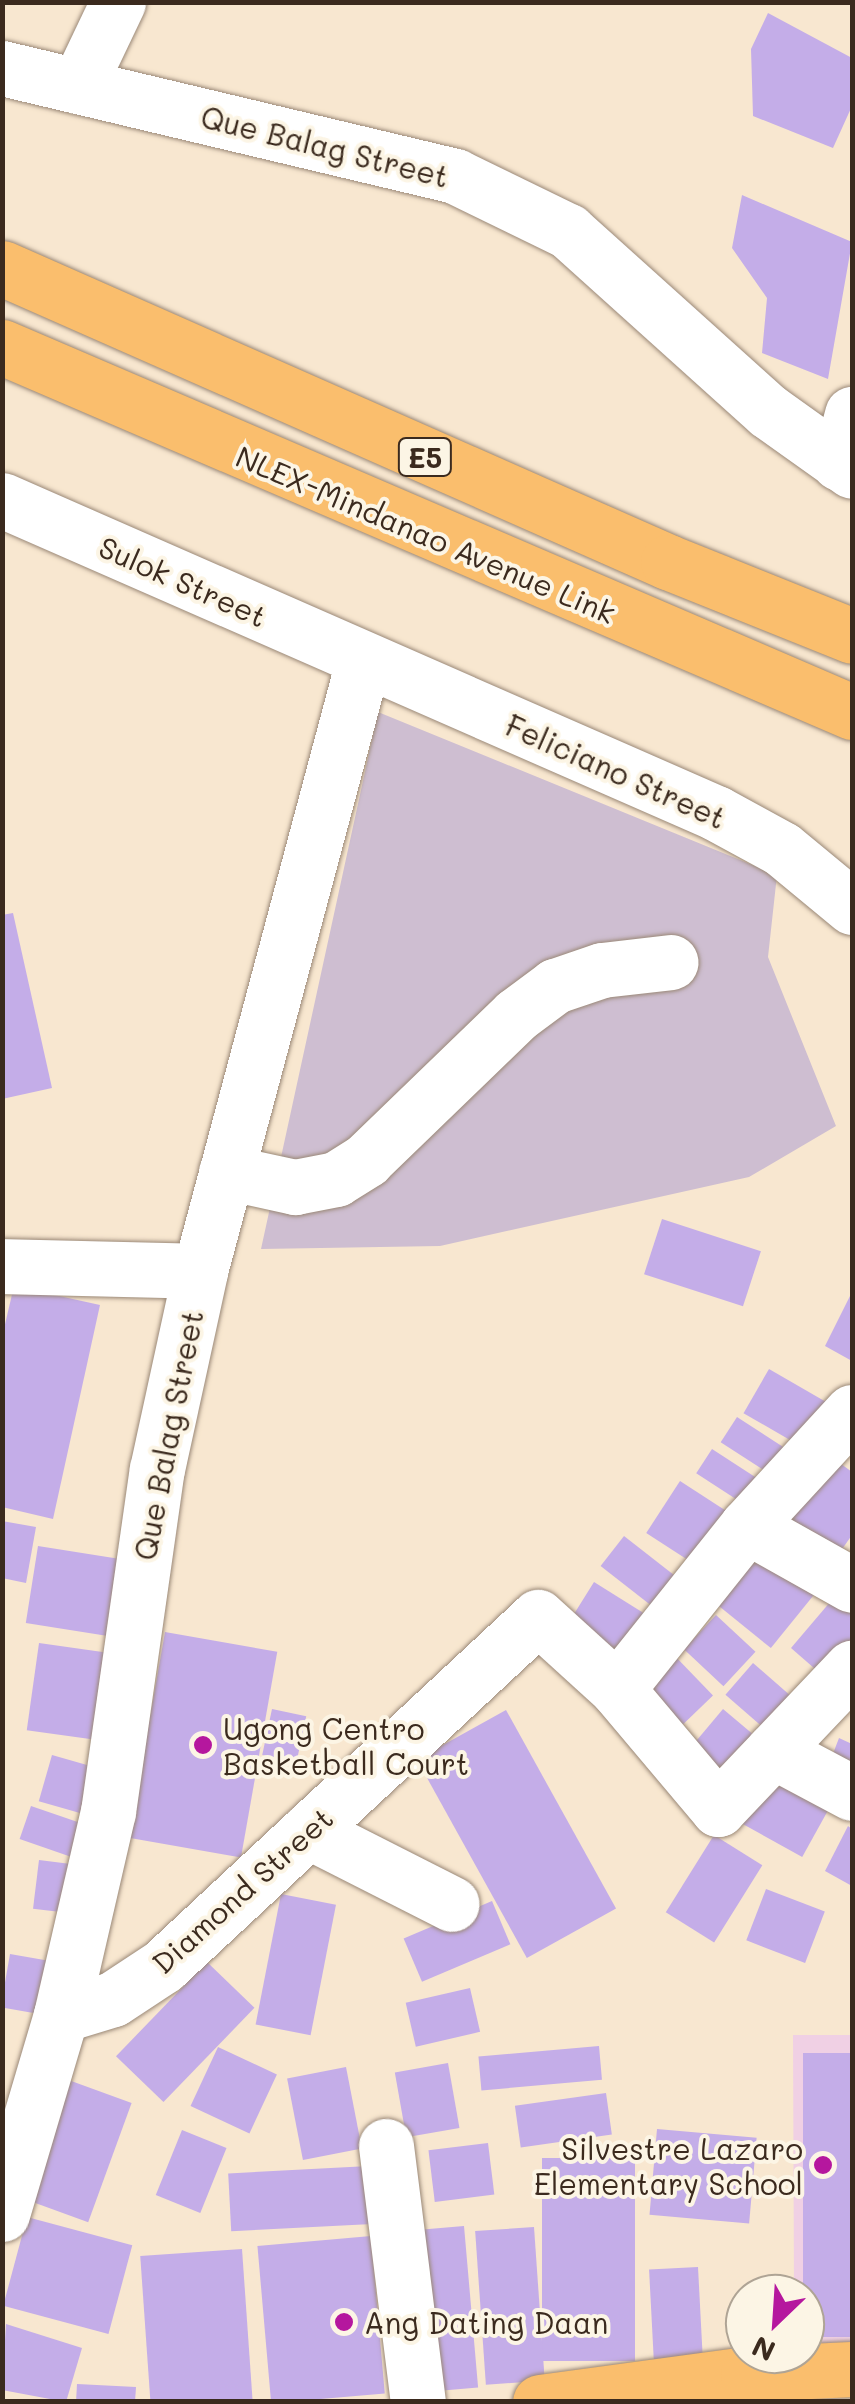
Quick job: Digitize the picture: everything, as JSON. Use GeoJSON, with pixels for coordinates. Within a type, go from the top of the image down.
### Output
{"type":"FeatureCollection","features":[{"type":"Feature","properties":{"kind":"main road","name":"E5"},"geometry":{"type":"LineString","coordinates":[[2,268],[668,562],[852,636]]}},
{"type":"Feature","properties":{"kind":"main road","name":"NLEX-Mindanao Avenue Link"},"geometry":{"type":"LineString","coordinates":[[2,347],[852,712]]}},
{"type":"Feature","properties":{"kind":"main road"},"geometry":{"type":"LineString","coordinates":[[540,2402],[852,2369]]}},
{"type":"Feature","properties":{"kind":"street"},"geometry":{"type":"LineString","coordinates":[[78,86],[118,2]]}},
{"type":"Feature","properties":{"kind":"street","name":"Que Balag Street"},"geometry":{"type":"LineString","coordinates":[[2,68],[455,176],[552,223],[668,315],[768,412],[848,449]]}},
{"type":"Feature","properties":{"kind":"street","name":"Sulok Street"},"geometry":{"type":"LineString","coordinates":[[2,500],[363,662]]}},
{"type":"Feature","properties":{"kind":"street","name":"Que Balag Street"},"geometry":{"type":"LineString","coordinates":[[2,2214],[61,2015],[108,1812],[157,1469],[200,1271],[363,662]]}},
{"type":"Feature","properties":{"kind":"street","name":"Feliciano Street"},"geometry":{"type":"LineString","coordinates":[[363,662],[716,813],[782,849],[852,907]]}},
{"type":"Feature","properties":{"kind":"street"},"geometry":{"type":"LineString","coordinates":[[226,1172],[295,1187],[336,1179],[366,1160],[516,1016],[555,986],[602,970],[671,962]]}},
{"type":"Feature","properties":{"kind":"street"},"geometry":{"type":"LineString","coordinates":[[2,1266],[200,1271]]}},
{"type":"Feature","properties":{"kind":"street"},"geometry":{"type":"LineString","coordinates":[[852,1412],[747,1526],[617,1689],[718,1809],[852,1668]]}},
{"type":"Feature","properties":{"kind":"street"},"geometry":{"type":"LineString","coordinates":[[747,1526],[852,1585]]}},
{"type":"Feature","properties":{"kind":"street","name":"Diamond Street"},"geometry":{"type":"LineString","coordinates":[[61,2015],[112,1999],[162,1966],[538,1617],[617,1689]]}},
{"type":"Feature","properties":{"kind":"street"},"geometry":{"type":"LineString","coordinates":[[773,1751],[852,1792]]}},
{"type":"Feature","properties":{"kind":"street"},"geometry":{"type":"LineString","coordinates":[[308,1830],[452,1904]]}},
{"type":"Feature","properties":{"kind":"street"},"geometry":{"type":"LineString","coordinates":[[386,2146],[418,2402]]}},
{"type":"Feature","properties":{"kind":"shaded area"},"geometry":{"type":"Polygon","coordinates":[[[378,712],[777,875],[768,957],[836,1126],[749,1177],[440,1246],[261,1249],[378,712]]]}},
{"type":"Feature","properties":{"kind":"shaded area","name":"Silvestre Lazaro Elementary School"},"geometry":{"type":"Polygon","coordinates":[[[793,2035],[852,2035],[852,2353],[825,2352],[825,2274],[794,2274],[793,2035]]]}},
{"type":"Feature","properties":{"kind":"building"},"geometry":{"type":"Polygon","coordinates":[[[768,13],[852,58],[852,106],[833,148],[753,116],[751,49],[768,13]]]}},
{"type":"Feature","properties":{"kind":"building"},"geometry":{"type":"Polygon","coordinates":[[[742,195],[852,242],[828,379],[762,353],[767,298],[732,248],[742,195]]]}},
{"type":"Feature","properties":{"kind":"building"},"geometry":{"type":"Polygon","coordinates":[[[13,913],[52,1088],[2,1099],[2,915],[13,913]]]}},
{"type":"Feature","properties":{"kind":"building"},"geometry":{"type":"Polygon","coordinates":[[[662,1219],[761,1251],[743,1306],[644,1274],[662,1219]]]}},
{"type":"Feature","properties":{"kind":"building"},"geometry":{"type":"Polygon","coordinates":[[[14,1286],[100,1305],[53,1519],[2,1507],[2,1337],[14,1286]]]}},
{"type":"Feature","properties":{"kind":"building"},"geometry":{"type":"Polygon","coordinates":[[[852,1292],[852,1361],[825,1346],[852,1292]]]}},
{"type":"Feature","properties":{"kind":"building"},"geometry":{"type":"Polygon","coordinates":[[[769,1369],[827,1402],[802,1447],[744,1413],[769,1369]]]}},
{"type":"Feature","properties":{"kind":"building"},"geometry":{"type":"Polygon","coordinates":[[[737,1417],[794,1454],[778,1479],[721,1442],[737,1417]]]}},
{"type":"Feature","properties":{"kind":"building"},"geometry":{"type":"Polygon","coordinates":[[[712,1449],[768,1485],[752,1510],[696,1473],[712,1449]]]}},
{"type":"Feature","properties":{"kind":"building"},"geometry":{"type":"Polygon","coordinates":[[[825,1452],[852,1472],[852,1535],[833,1562],[776,1521],[825,1452]]]}},
{"type":"Feature","properties":{"kind":"building"},"geometry":{"type":"Polygon","coordinates":[[[680,1481],[738,1519],[704,1571],[646,1533],[680,1481]]]}},
{"type":"Feature","properties":{"kind":"building"},"geometry":{"type":"Polygon","coordinates":[[[2,1521],[36,1527],[26,1583],[2,1578],[2,1521]]]}},
{"type":"Feature","properties":{"kind":"building"},"geometry":{"type":"Polygon","coordinates":[[[624,1536],[687,1585],[664,1615],[601,1566],[624,1536]]]}},
{"type":"Feature","properties":{"kind":"building"},"geometry":{"type":"Polygon","coordinates":[[[759,1542],[818,1590],[771,1648],[712,1600],[759,1542]]]}},
{"type":"Feature","properties":{"kind":"building"},"geometry":{"type":"Polygon","coordinates":[[[38,1546],[128,1560],[116,1637],[26,1623],[38,1546]]]}},
{"type":"Feature","properties":{"kind":"building"},"geometry":{"type":"Polygon","coordinates":[[[594,1582],[656,1621],[625,1671],[563,1632],[594,1582]]]}},
{"type":"Feature","properties":{"kind":"building"},"geometry":{"type":"Polygon","coordinates":[[[842,1588],[852,1597],[852,1655],[830,1682],[791,1648],[842,1588]]]}},
{"type":"Feature","properties":{"kind":"building"},"geometry":{"type":"Polygon","coordinates":[[[716,1615],[755,1652],[723,1686],[684,1649],[716,1615]]]}},
{"type":"Feature","properties":{"kind":"building","name":"Ugong Centro Basketball Court"},"geometry":{"type":"Polygon","coordinates":[[[165,1632],[277,1652],[241,1858],[129,1838],[165,1632]]]}},
{"type":"Feature","properties":{"kind":"building"},"geometry":{"type":"Polygon","coordinates":[[[39,1643],[111,1653],[99,1740],[27,1730],[39,1643]]]}},
{"type":"Feature","properties":{"kind":"building"},"geometry":{"type":"Polygon","coordinates":[[[672,1653],[713,1695],[676,1732],[635,1689],[672,1653]]]}},
{"type":"Feature","properties":{"kind":"building"},"geometry":{"type":"Polygon","coordinates":[[[753,1663],[802,1706],[775,1737],[725,1695],[753,1663]]]}},
{"type":"Feature","properties":{"kind":"building"},"geometry":{"type":"Polygon","coordinates":[[[272,1709],[306,1716],[296,1762],[262,1755],[272,1709]]]}},
{"type":"Feature","properties":{"kind":"building"},"geometry":{"type":"Polygon","coordinates":[[[723,1709],[767,1746],[727,1792],[684,1756],[723,1709]]]}},
{"type":"Feature","properties":{"kind":"building"},"geometry":{"type":"Polygon","coordinates":[[[506,1710],[616,1909],[527,1958],[417,1759],[506,1710]]]}},
{"type":"Feature","properties":{"kind":"building"},"geometry":{"type":"Polygon","coordinates":[[[839,1738],[852,1744],[852,1782],[826,1772],[839,1738]]]}},
{"type":"Feature","properties":{"kind":"building"},"geometry":{"type":"Polygon","coordinates":[[[52,1755],[100,1769],[87,1815],[39,1801],[52,1755]]]}},
{"type":"Feature","properties":{"kind":"building"},"geometry":{"type":"Polygon","coordinates":[[[772,1767],[833,1801],[802,1857],[741,1823],[772,1767]]]}},
{"type":"Feature","properties":{"kind":"building"},"geometry":{"type":"Polygon","coordinates":[[[31,1806],[92,1827],[80,1860],[20,1839],[31,1806]]]}},
{"type":"Feature","properties":{"kind":"building"},"geometry":{"type":"Polygon","coordinates":[[[848,1826],[852,1829],[852,1886],[825,1871],[848,1826]]]}},
{"type":"Feature","properties":{"kind":"building"},"geometry":{"type":"Polygon","coordinates":[[[714,1835],[762,1865],[714,1942],[666,1912],[714,1835]]]}},
{"type":"Feature","properties":{"kind":"building"},"geometry":{"type":"Polygon","coordinates":[[[39,1860],[71,1864],[65,1913],[33,1909],[39,1860]]]}},
{"type":"Feature","properties":{"kind":"building"},"geometry":{"type":"Polygon","coordinates":[[[766,1889],[825,1912],[805,1963],[746,1940],[766,1889]]]}},
{"type":"Feature","properties":{"kind":"building"},"geometry":{"type":"Polygon","coordinates":[[[281,1894],[336,1905],[311,2035],[256,2025],[281,1894]]]}},
{"type":"Feature","properties":{"kind":"building"},"geometry":{"type":"Polygon","coordinates":[[[492,1901],[510,1944],[422,1982],[404,1939],[492,1901]]]}},
{"type":"Feature","properties":{"kind":"building"},"geometry":{"type":"Polygon","coordinates":[[[10,1954],[54,1962],[45,2015],[2,2007],[10,1954]]]}},
{"type":"Feature","properties":{"kind":"building"},"geometry":{"type":"Polygon","coordinates":[[[207,1962],[254,2008],[163,2102],[116,2056],[207,1962]]]}},
{"type":"Feature","properties":{"kind":"building"},"geometry":{"type":"Polygon","coordinates":[[[470,1988],[480,2032],[416,2047],[406,2003],[470,1988]]]}},
{"type":"Feature","properties":{"kind":"building"},"geometry":{"type":"Polygon","coordinates":[[[599,2046],[602,2080],[481,2090],[478,2057],[599,2046]]]}},
{"type":"Feature","properties":{"kind":"building"},"geometry":{"type":"Polygon","coordinates":[[[218,2047],[277,2074],[249,2133],[191,2106],[218,2047]]]}},
{"type":"Feature","properties":{"kind":"building","name":"Silvestre Lazaro Elementary School"},"geometry":{"type":"Polygon","coordinates":[[[803,2053],[852,2053],[852,2337],[825,2337],[825,2274],[803,2274],[803,2053]]]}},
{"type":"Feature","properties":{"kind":"building"},"geometry":{"type":"Polygon","coordinates":[[[448,2063],[459,2128],[406,2137],[395,2072],[448,2063]]]}},
{"type":"Feature","properties":{"kind":"building"},"geometry":{"type":"Polygon","coordinates":[[[346,2067],[362,2148],[303,2160],[287,2078],[346,2067]]]}},
{"type":"Feature","properties":{"kind":"building"},"geometry":{"type":"Polygon","coordinates":[[[63,2078],[132,2103],[88,2222],[20,2197],[63,2078]]]}},
{"type":"Feature","properties":{"kind":"building"},"geometry":{"type":"Polygon","coordinates":[[[606,2093],[612,2135],[521,2147],[515,2106],[606,2093]]]}},
{"type":"Feature","properties":{"kind":"building"},"geometry":{"type":"Polygon","coordinates":[[[657,2129],[757,2138],[749,2223],[650,2215],[657,2129]]]}},
{"type":"Feature","properties":{"kind":"building"},"geometry":{"type":"Polygon","coordinates":[[[182,2130],[227,2148],[200,2213],[156,2195],[182,2130]]]}},
{"type":"Feature","properties":{"kind":"building"},"geometry":{"type":"Polygon","coordinates":[[[488,2143],[494,2195],[435,2202],[428,2150],[488,2143]]]}},
{"type":"Feature","properties":{"kind":"building"},"geometry":{"type":"Polygon","coordinates":[[[542,2158],[635,2158],[635,2361],[542,2361],[542,2158]]]}},
{"type":"Feature","properties":{"kind":"building"},"geometry":{"type":"Polygon","coordinates":[[[369,2166],[372,2224],[231,2231],[228,2173],[369,2166]]]}},
{"type":"Feature","properties":{"kind":"building"},"geometry":{"type":"Polygon","coordinates":[[[27,2217],[132,2245],[108,2334],[3,2306],[27,2217]]]}},
{"type":"Feature","properties":{"kind":"building"},"geometry":{"type":"Polygon","coordinates":[[[464,2226],[478,2387],[428,2392],[414,2230],[464,2226]]]}},
{"type":"Feature","properties":{"kind":"building"},"geometry":{"type":"Polygon","coordinates":[[[534,2227],[545,2381],[486,2385],[475,2231],[534,2227]]]}},
{"type":"Feature","properties":{"kind":"building"},"geometry":{"type":"Polygon","coordinates":[[[371,2236],[385,2393],[271,2402],[257,2246],[371,2236]]]}},
{"type":"Feature","properties":{"kind":"building"},"geometry":{"type":"Polygon","coordinates":[[[242,2249],[253,2402],[150,2402],[140,2256],[242,2249]]]}},
{"type":"Feature","properties":{"kind":"building"},"geometry":{"type":"Polygon","coordinates":[[[698,2267],[703,2358],[654,2360],[649,2270],[698,2267]]]}},
{"type":"Feature","properties":{"kind":"building"},"geometry":{"type":"Polygon","coordinates":[[[6,2324],[82,2348],[66,2402],[2,2390],[6,2324]]]}},
{"type":"Feature","properties":{"kind":"building"},"geometry":{"type":"Polygon","coordinates":[[[77,2384],[136,2387],[135,2402],[76,2402],[77,2384]]]}},
{"type":"Feature","properties":{"kind":"place","name":"Ugong Centro Basketball Court"},"geometry":{"type":"Point","coordinates":[203,1745]}},
{"type":"Feature","properties":{"kind":"place","name":"Silvestre Lazaro Elementary School"},"geometry":{"type":"Point","coordinates":[823,2165]}},
{"type":"Feature","properties":{"kind":"place","name":"Ang Dating Daan"},"geometry":{"type":"Point","coordinates":[344,2322]}}]}
